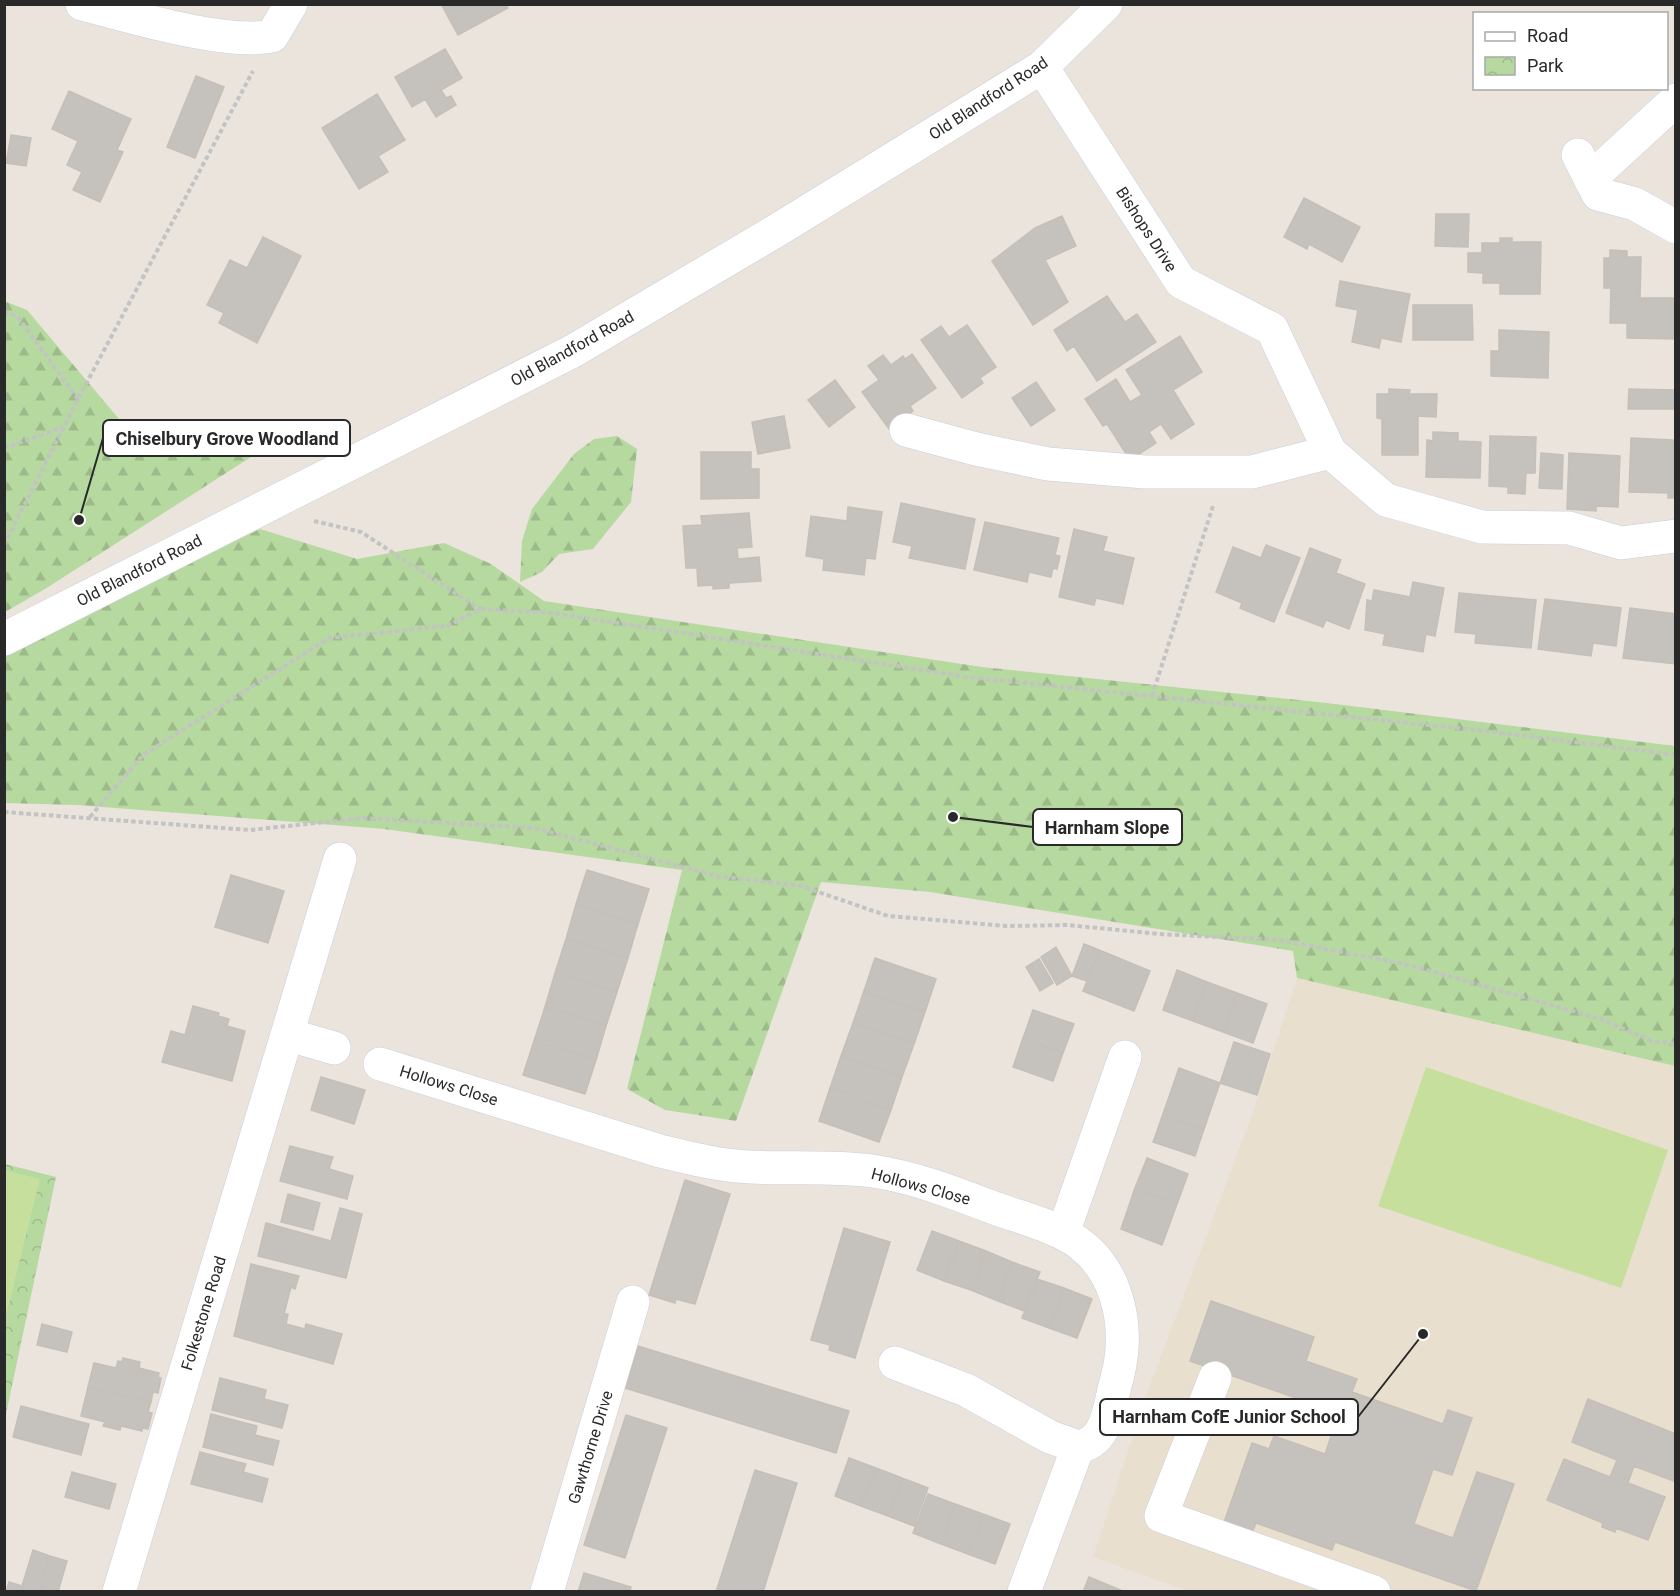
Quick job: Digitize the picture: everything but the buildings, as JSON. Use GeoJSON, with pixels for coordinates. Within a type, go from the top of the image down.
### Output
{"type":"FeatureCollection","features":[{"type":"Feature","properties":{"kind":"street"},"geometry":{"type":"LineString","coordinates":[[82,4],[228,37],[255,40],[272,36],[291,4]]}},
{"type":"Feature","properties":{"kind":"street","name":"Old Blandford Road"},"geometry":{"type":"LineString","coordinates":[[4,639],[573,351],[779,229],[1042,67],[1106,4]]}},
{"type":"Feature","properties":{"kind":"street","name":"Bishops Drive"},"geometry":{"type":"LineString","coordinates":[[1042,67],[1181,282],[1272,329],[1330,452],[1386,500],[1482,527],[1569,528],[1621,543],[1676,536]]}},
{"type":"Feature","properties":{"kind":"street"},"geometry":{"type":"LineString","coordinates":[[1676,100],[1584,167],[1598,194],[1635,204],[1676,227]]}},
{"type":"Feature","properties":{"kind":"street"},"geometry":{"type":"LineString","coordinates":[[906,430],[976,449],[1048,464],[1145,472],[1252,472],[1330,452]]}},
{"type":"Feature","properties":{"kind":"street","name":"Folkestone Road"},"geometry":{"type":"LineString","coordinates":[[119,1592],[289,1035],[340,859]]}},
{"type":"Feature","properties":{"kind":"street"},"geometry":{"type":"LineString","coordinates":[[289,1035],[334,1048]]}},
{"type":"Feature","properties":{"kind":"street"},"geometry":{"type":"LineString","coordinates":[[1063,1233],[1125,1057]]}},
{"type":"Feature","properties":{"kind":"street","name":"Hollows Close"},"geometry":{"type":"LineString","coordinates":[[380,1064],[660,1151],[747,1167],[873,1172],[959,1195],[1063,1233],[1093,1256],[1111,1279],[1117,1295],[1122,1328],[1118,1377],[1102,1432],[1095,1440],[1078,1447]]}},
{"type":"Feature","properties":{"kind":"street","name":"Gawthorne Drive"},"geometry":{"type":"LineString","coordinates":[[547,1592],[633,1302]]}},
{"type":"Feature","properties":{"kind":"street"},"geometry":{"type":"LineString","coordinates":[[895,1363],[966,1390],[1050,1437],[1078,1447],[1024,1592]]}},
{"type":"Feature","properties":{"kind":"street"},"geometry":{"type":"LineString","coordinates":[[1215,1378],[1161,1516],[1374,1592]]}},
{"type":"Feature","properties":{"kind":"path"},"geometry":{"type":"LineString","coordinates":[[4,545],[78,399],[272,36]]}},
{"type":"Feature","properties":{"kind":"path"},"geometry":{"type":"LineString","coordinates":[[4,311],[18,317],[78,399]]}},
{"type":"Feature","properties":{"kind":"path"},"geometry":{"type":"LineString","coordinates":[[4,448],[64,427]]}},
{"type":"Feature","properties":{"kind":"path"},"geometry":{"type":"LineString","coordinates":[[1152,696],[1223,472]]}},
{"type":"Feature","properties":{"kind":"path"},"geometry":{"type":"LineString","coordinates":[[260,508],[361,532],[481,609],[553,613],[967,677],[1495,732],[1676,755]]}},
{"type":"Feature","properties":{"kind":"path"},"geometry":{"type":"LineString","coordinates":[[89,817],[143,755],[329,638],[447,626],[481,609]]}},
{"type":"Feature","properties":{"kind":"path"},"geometry":{"type":"LineString","coordinates":[[4,812],[250,830],[363,818],[534,828],[718,876],[801,886],[888,916],[1007,926],[1068,925],[1159,934],[1280,940],[1409,965],[1601,1019],[1652,1041],[1676,1044]]}},
{"type":"Feature","properties":{"kind":"shaded area"},"geometry":{"type":"Polygon","coordinates":[[[1297,978],[1675,1066],[1675,1591],[1188,1591],[1093,1557],[1150,1385],[1253,1112],[1297,978]]]}},
{"type":"Feature","properties":{"kind":"green space"},"geometry":{"type":"Polygon","coordinates":[[[4,301],[27,310],[146,451],[276,441],[45,589],[5,612],[4,301]]]}},
{"type":"Feature","properties":{"kind":"green space"},"geometry":{"type":"Polygon","coordinates":[[[617,436],[637,449],[631,502],[593,549],[559,554],[542,572],[520,582],[522,541],[532,509],[574,454],[594,439],[617,436]]]}},
{"type":"Feature","properties":{"kind":"green space"},"geometry":{"type":"Polygon","coordinates":[[[260,529],[357,559],[444,543],[491,564],[544,601],[982,667],[1327,703],[1675,746],[1675,1066],[1297,978],[1293,951],[930,892],[821,882],[736,1121],[665,1110],[627,1089],[682,870],[384,829],[77,805],[5,803],[5,650],[260,529]]]}},
{"type":"Feature","properties":{"kind":"green space"},"geometry":{"type":"Polygon","coordinates":[[[1426,1067],[1668,1150],[1621,1288],[1378,1206],[1426,1067]]]}},
{"type":"Feature","properties":{"kind":"green space"},"geometry":{"type":"Polygon","coordinates":[[[5,1164],[56,1177],[5,1419],[5,1164]]]}},
{"type":"Feature","properties":{"kind":"green space"},"geometry":{"type":"Polygon","coordinates":[[[4,1170],[40,1179],[5,1320],[4,1170]]]}},
{"type":"Feature","properties":{"kind":"place","name":"Chiselbury Grove Woodland"},"geometry":{"type":"Point","coordinates":[79,520]}},
{"type":"Feature","properties":{"kind":"place","name":"Harnham Slope"},"geometry":{"type":"Point","coordinates":[953,817]}},
{"type":"Feature","properties":{"kind":"place","name":"Harnham CofE Junior School"},"geometry":{"type":"Point","coordinates":[1423,1334]}}]}
